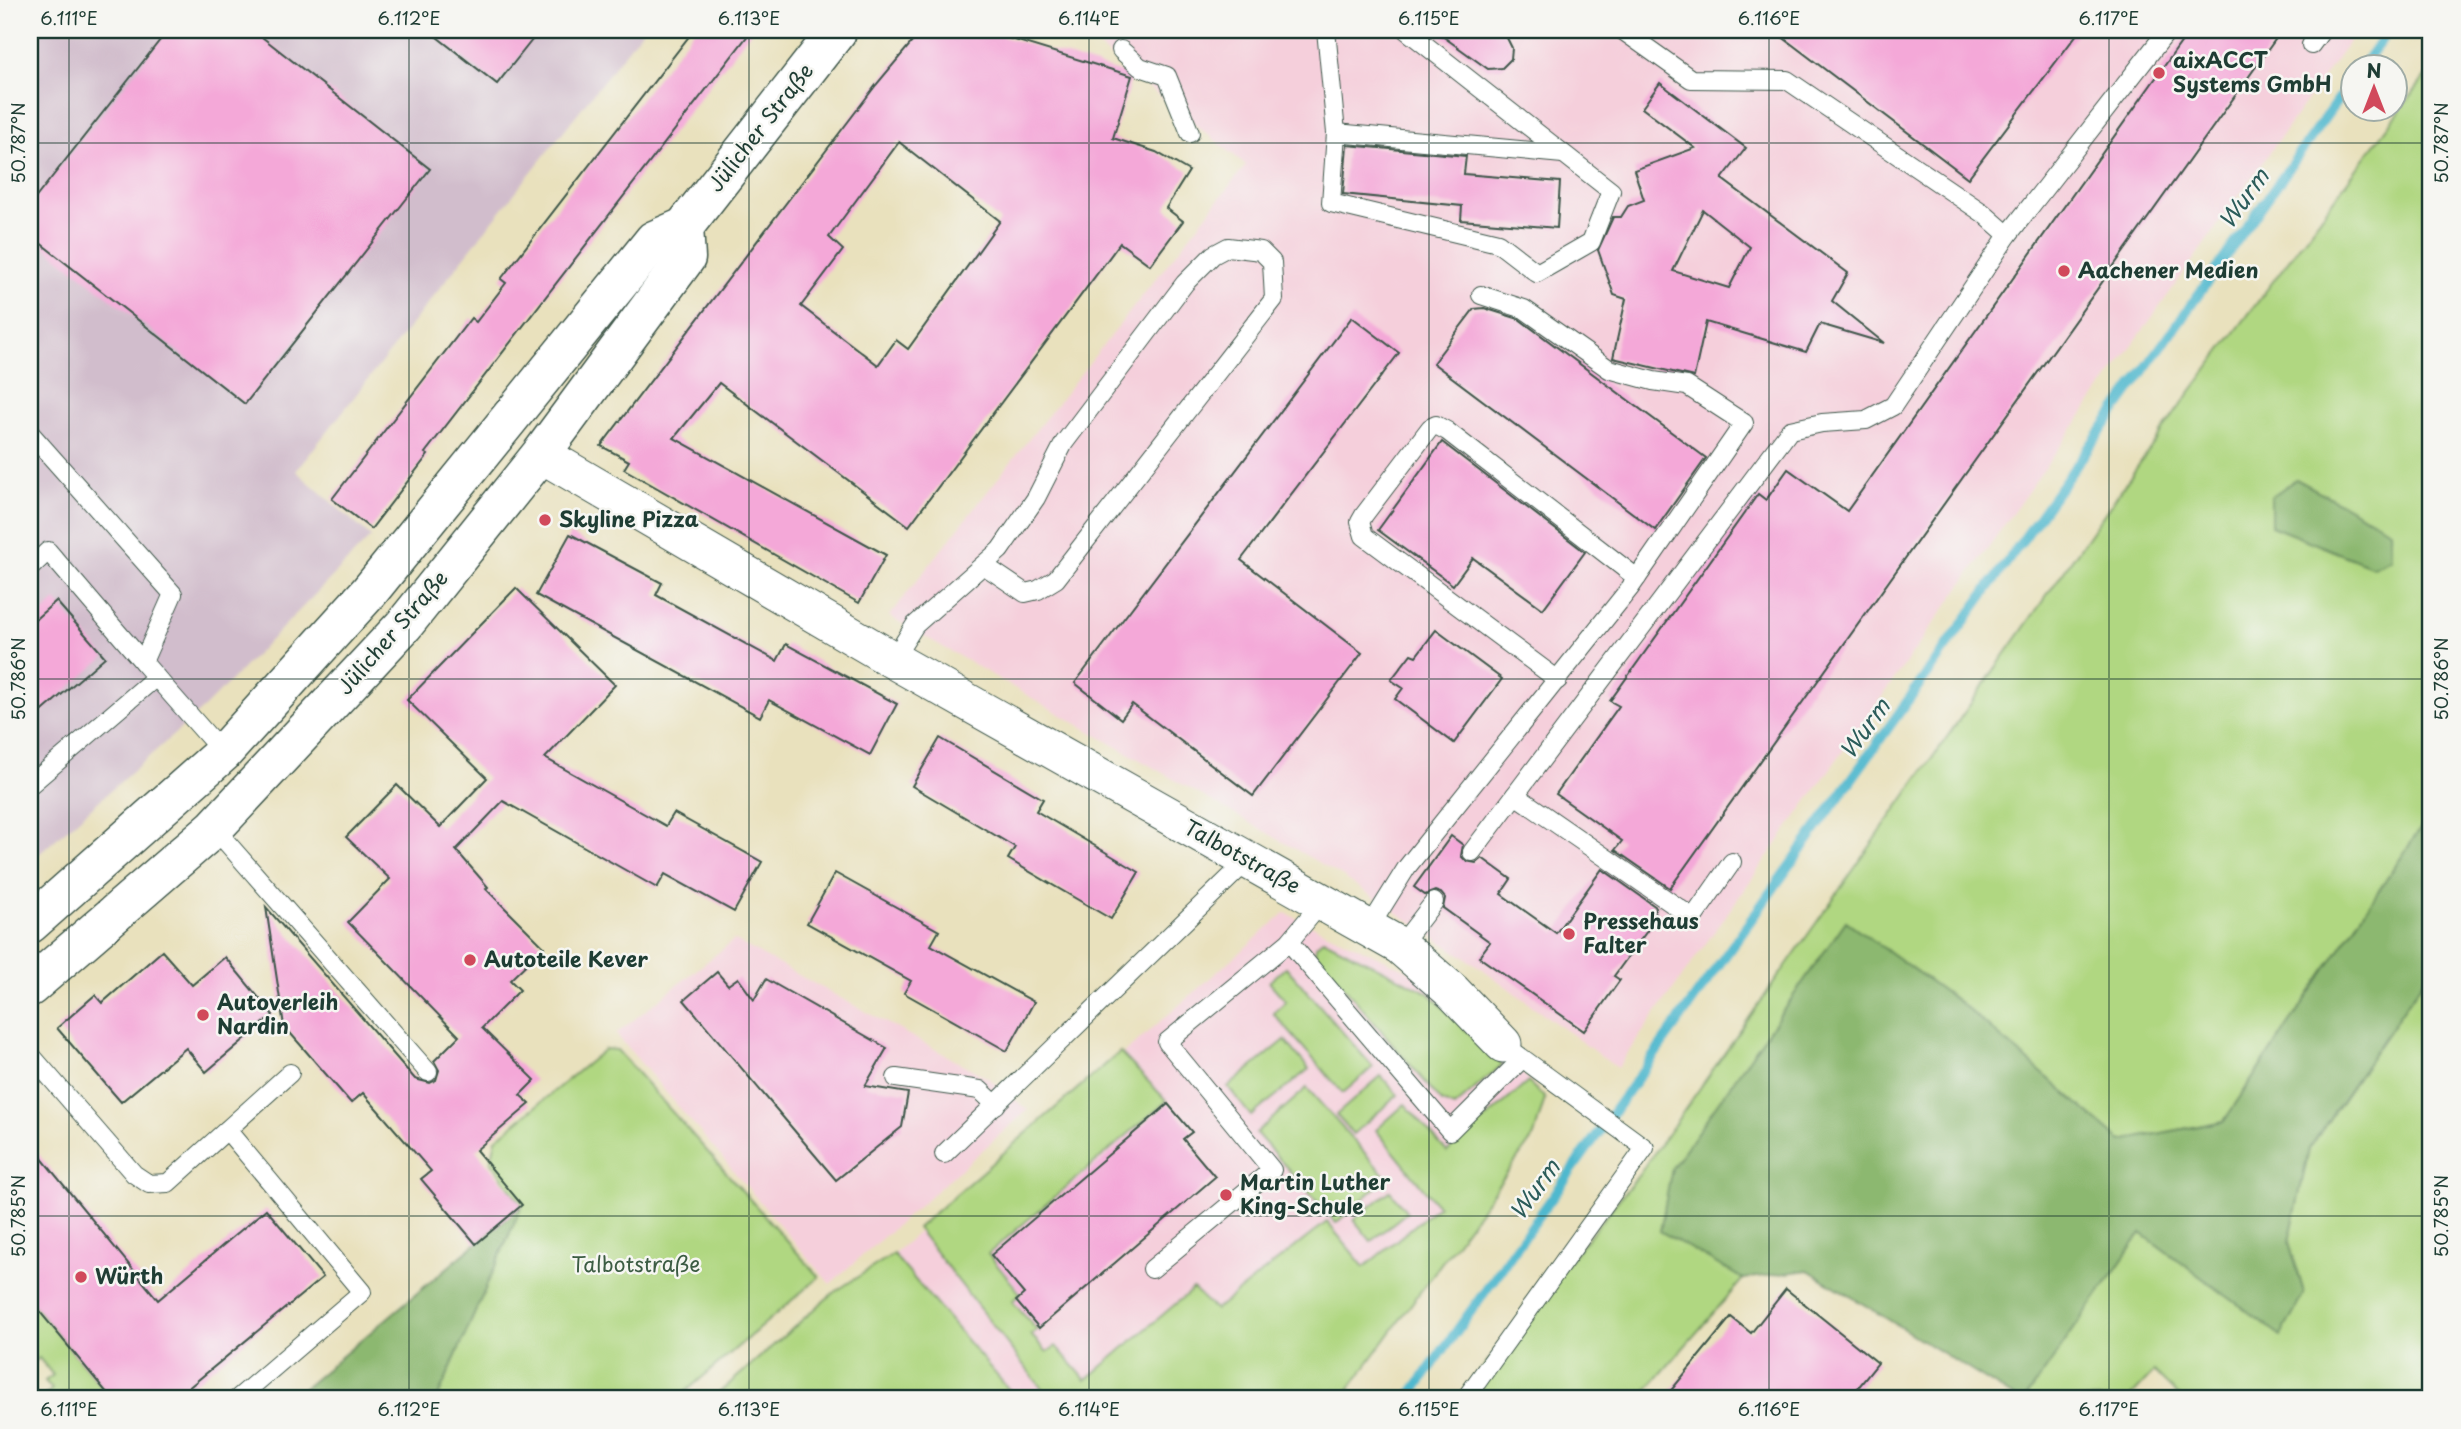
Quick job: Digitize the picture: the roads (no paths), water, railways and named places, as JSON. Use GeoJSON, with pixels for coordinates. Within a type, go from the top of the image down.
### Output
{"type":"FeatureCollection","features":[{"type":"Feature","properties":{"kind":"main road","name":"Jülicher Straße"},"geometry":{"type":"LineString","coordinates":[[30,924],[223,753],[369,592],[654,240],[684,227],[838,30]]}},
{"type":"Feature","properties":{"kind":"main road","name":"Jülicher Straße"},"geometry":{"type":"LineString","coordinates":[[30,987],[214,828],[404,625],[541,454],[687,258],[684,227]]}},
{"type":"Feature","properties":{"kind":"main road"},"geometry":{"type":"LineString","coordinates":[[503,429],[541,454]]}},
{"type":"Feature","properties":{"kind":"street","name":"Talbotstraße"},"geometry":{"type":"LineString","coordinates":[[541,454],[893,660],[1400,946],[1453,992],[1512,1052]]}},
{"type":"Feature","properties":{"kind":"lane"},"geometry":{"type":"LineString","coordinates":[[1326,30],[1331,108],[1336,133],[1331,203],[1498,243],[1537,273],[1591,242],[1611,191],[1406,30]]}},
{"type":"Feature","properties":{"kind":"lane"},"geometry":{"type":"LineString","coordinates":[[1622,30],[1691,79],[1787,80],[1983,213],[2008,235]]}},
{"type":"Feature","properties":{"kind":"lane"},"geometry":{"type":"LineString","coordinates":[[1472,852],[1790,430],[1822,422],[1866,420],[1893,406],[2008,235],[2168,30]]}},
{"type":"Feature","properties":{"kind":"lane"},"geometry":{"type":"LineString","coordinates":[[2311,45],[2322,30]]}},
{"type":"Feature","properties":{"kind":"lane"},"geometry":{"type":"LineString","coordinates":[[1121,50],[1140,67],[1167,76],[1190,133]]}},
{"type":"Feature","properties":{"kind":"lane"},"geometry":{"type":"LineString","coordinates":[[1336,133],[1563,154]]}},
{"type":"Feature","properties":{"kind":"lane"},"geometry":{"type":"LineString","coordinates":[[893,660],[915,625],[1000,550],[1036,498],[1064,443],[1185,282],[1213,255],[1228,247],[1261,251],[1272,262],[1274,299],[1056,579],[1038,590],[1025,593],[985,566]]}},
{"type":"Feature","properties":{"kind":"lane"},"geometry":{"type":"LineString","coordinates":[[1369,928],[1407,867],[1637,578],[1744,422],[1687,386],[1653,381],[1609,369],[1524,309],[1481,295]]}},
{"type":"Feature","properties":{"kind":"lane"},"geometry":{"type":"LineString","coordinates":[[1558,680],[1364,536],[1360,522],[1364,515],[1430,428],[1436,425],[1447,430],[1637,578]]}},
{"type":"Feature","properties":{"kind":"lane"},"geometry":{"type":"LineString","coordinates":[[30,433],[173,594],[143,662]]}},
{"type":"Feature","properties":{"kind":"lane"},"geometry":{"type":"LineString","coordinates":[[30,568],[48,551],[223,753]]}},
{"type":"Feature","properties":{"kind":"lane"},"geometry":{"type":"LineString","coordinates":[[30,786],[156,677]]}},
{"type":"Feature","properties":{"kind":"lane"},"geometry":{"type":"LineString","coordinates":[[1515,795],[1693,918],[1732,862]]}},
{"type":"Feature","properties":{"kind":"lane"},"geometry":{"type":"LineString","coordinates":[[214,828],[428,1072]]}},
{"type":"Feature","properties":{"kind":"lane"},"geometry":{"type":"LineString","coordinates":[[944,1154],[1247,861]]}},
{"type":"Feature","properties":{"kind":"lane"},"geometry":{"type":"LineString","coordinates":[[1152,1269],[1272,1170],[1167,1042],[1289,942],[1322,902]]}},
{"type":"Feature","properties":{"kind":"lane"},"geometry":{"type":"LineString","coordinates":[[1400,946],[1434,902]]}},
{"type":"Feature","properties":{"kind":"lane"},"geometry":{"type":"LineString","coordinates":[[1289,942],[1450,1131],[1512,1052]]}},
{"type":"Feature","properties":{"kind":"lane","name":"Talbotstraße"},"geometry":{"type":"LineString","coordinates":[[1465,1399],[1645,1148],[1512,1052]]}},
{"type":"Feature","properties":{"kind":"lane"},"geometry":{"type":"LineString","coordinates":[[30,1054],[134,1174],[149,1184],[167,1183],[290,1073]]}},
{"type":"Feature","properties":{"kind":"lane"},"geometry":{"type":"LineString","coordinates":[[896,1077],[980,1090],[996,1105]]}},
{"type":"Feature","properties":{"kind":"lane"},"geometry":{"type":"LineString","coordinates":[[227,1130],[362,1292],[237,1399]]}},
{"type":"Feature","properties":{"kind":"waterway","name":"Wurm"},"geometry":{"type":"LineString","coordinates":[[2372,52],[2389,30]]}},
{"type":"Feature","properties":{"kind":"waterway","name":"Wurm"},"geometry":{"type":"LineString","coordinates":[[1408,1399],[2338,100]]}},
{"type":"Feature","properties":{"kind":"place","name":"aixACCT Systems GmbH"},"geometry":{"type":"Point","coordinates":[2159,73]}},
{"type":"Feature","properties":{"kind":"place","name":"Aachener Medien"},"geometry":{"type":"Point","coordinates":[2064,271]}},
{"type":"Feature","properties":{"kind":"place","name":"Skyline Pizza"},"geometry":{"type":"Point","coordinates":[545,520]}},
{"type":"Feature","properties":{"kind":"place","name":"Pressehaus Falter"},"geometry":{"type":"Point","coordinates":[1569,934]}},
{"type":"Feature","properties":{"kind":"place","name":"Autoteile Kever"},"geometry":{"type":"Point","coordinates":[470,960]}},
{"type":"Feature","properties":{"kind":"place","name":"Autoverleih Nardin"},"geometry":{"type":"Point","coordinates":[203,1015]}},
{"type":"Feature","properties":{"kind":"place","name":"Martin Luther King-Schule"},"geometry":{"type":"Point","coordinates":[1226,1195]}},
{"type":"Feature","properties":{"kind":"place","name":"Würth"},"geometry":{"type":"Point","coordinates":[81,1277]}}]}
